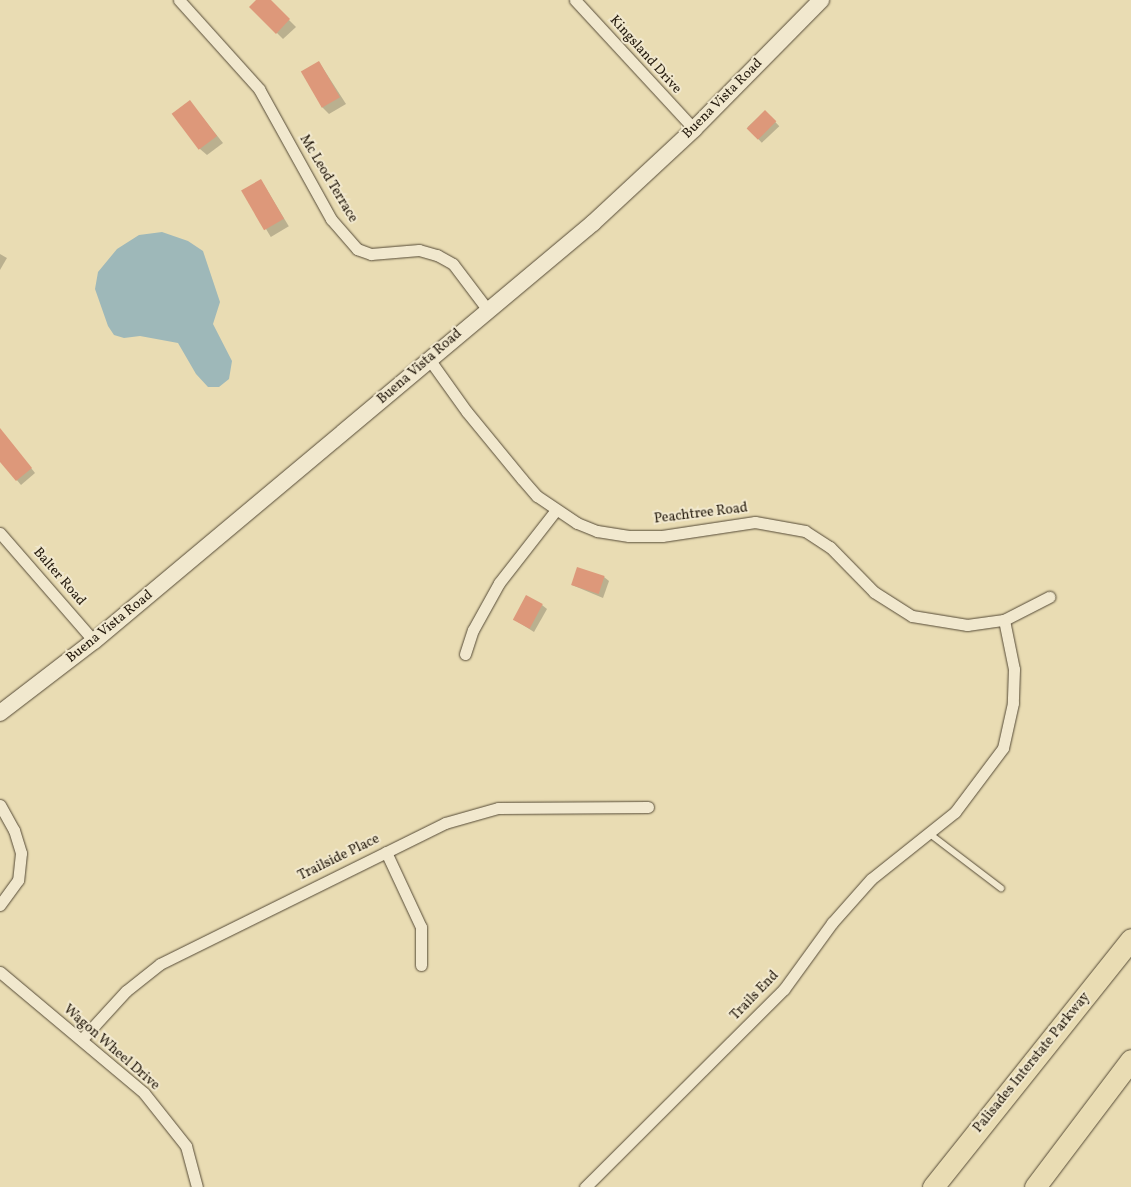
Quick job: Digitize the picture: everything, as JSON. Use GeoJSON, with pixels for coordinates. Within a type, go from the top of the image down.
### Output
{"type":"FeatureCollection","features":[{"type":"Feature","properties":{"kind":"highway","name":"Palisades Interstate Parkway"},"geometry":{"type":"LineString","coordinates":[[933,1187],[1131,939]]}},
{"type":"Feature","properties":{"kind":"highway"},"geometry":{"type":"LineString","coordinates":[[1035,1187],[1131,1060]]}},
{"type":"Feature","properties":{"kind":"street","name":"Mc Leod Terrace"},"geometry":{"type":"LineString","coordinates":[[179,0],[259,89],[331,218],[356,249],[371,254],[419,250],[437,255],[452,264],[488,309]]}},
{"type":"Feature","properties":{"kind":"street","name":"Kingsland Drive"},"geometry":{"type":"LineString","coordinates":[[575,0],[694,130]]}},
{"type":"Feature","properties":{"kind":"street","name":"Buena Vista Road"},"geometry":{"type":"LineString","coordinates":[[0,714],[94,641],[593,223],[694,130],[821,0]]}},
{"type":"Feature","properties":{"kind":"street","name":"Peachtree Road"},"geometry":{"type":"LineString","coordinates":[[429,359],[517,474],[556,510],[597,530],[629,536],[662,536],[755,522],[805,531],[830,547],[874,592],[912,616],[967,625],[1004,620],[1049,597]]}},
{"type":"Feature","properties":{"kind":"street"},"geometry":{"type":"LineString","coordinates":[[465,654],[473,630],[499,583],[556,510]]}},
{"type":"Feature","properties":{"kind":"street","name":"Balter Road"},"geometry":{"type":"LineString","coordinates":[[0,533],[94,641]]}},
{"type":"Feature","properties":{"kind":"street","name":"Trails End"},"geometry":{"type":"LineString","coordinates":[[585,1187],[784,989],[832,923],[871,879],[955,812],[1003,748],[1013,703],[1014,669],[1004,620]]}},
{"type":"Feature","properties":{"kind":"street"},"geometry":{"type":"LineString","coordinates":[[0,805],[14,830],[21,853],[18,880],[0,905]]}},
{"type":"Feature","properties":{"kind":"street","name":"Trailside Place"},"geometry":{"type":"LineString","coordinates":[[82,1039],[126,991],[160,964],[444,823],[498,808],[648,806]]}},
{"type":"Feature","properties":{"kind":"street"},"geometry":{"type":"LineString","coordinates":[[386,852],[421,927],[421,964]]}},
{"type":"Feature","properties":{"kind":"street","name":"Wagon Wheel Drive"},"geometry":{"type":"LineString","coordinates":[[0,972],[144,1093],[186,1146],[197,1187]]}},
{"type":"Feature","properties":{"kind":"lane"},"geometry":{"type":"LineString","coordinates":[[930,832],[1001,888]]}},
{"type":"Feature","properties":{"kind":"water"},"geometry":{"type":"Polygon","coordinates":[[[162,232],[188,241],[203,251],[220,302],[213,324],[232,361],[229,379],[219,387],[208,387],[196,374],[178,343],[140,336],[124,338],[114,335],[108,326],[95,289],[98,272],[117,249],[139,235],[162,232]]]}},
{"type":"Feature","properties":{"kind":"building"},"geometry":{"type":"Polygon","coordinates":[[[256,0],[271,0],[290,19],[276,34],[249,7],[256,0]]]}},
{"type":"Feature","properties":{"kind":"building"},"geometry":{"type":"Polygon","coordinates":[[[319,61],[340,97],[322,108],[301,72],[319,61]]]}},
{"type":"Feature","properties":{"kind":"building"},"geometry":{"type":"Polygon","coordinates":[[[190,100],[217,136],[199,150],[172,114],[190,100]]]}},
{"type":"Feature","properties":{"kind":"building"},"geometry":{"type":"Polygon","coordinates":[[[765,110],[776,121],[758,140],[747,128],[765,110]]]}},
{"type":"Feature","properties":{"kind":"building"},"geometry":{"type":"Polygon","coordinates":[[[261,179],[284,219],[264,230],[241,190],[261,179]]]}},
{"type":"Feature","properties":{"kind":"building"},"geometry":{"type":"Polygon","coordinates":[[[0,428],[32,468],[16,481],[0,462],[0,428]]]}},
{"type":"Feature","properties":{"kind":"building"},"geometry":{"type":"Polygon","coordinates":[[[577,567],[605,576],[599,594],[571,585],[577,567]]]}},
{"type":"Feature","properties":{"kind":"building"},"geometry":{"type":"Polygon","coordinates":[[[526,595],[543,604],[530,629],[513,620],[526,595]]]}}]}
